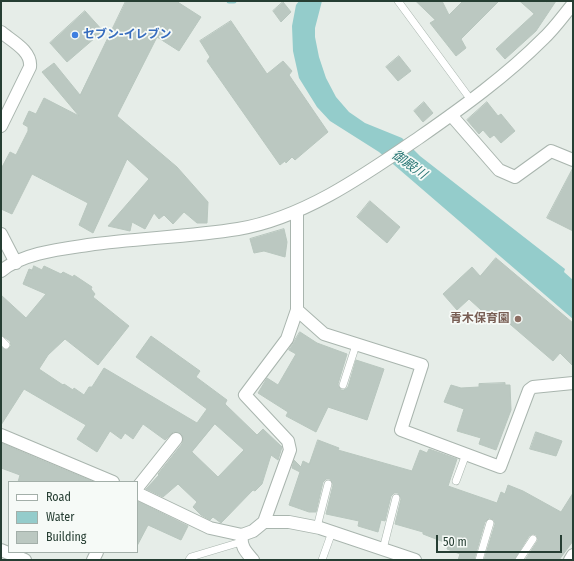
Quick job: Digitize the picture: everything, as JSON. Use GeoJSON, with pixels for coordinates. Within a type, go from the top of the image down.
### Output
{"type":"FeatureCollection","features":[{"type":"Feature","properties":{"kind":"street"},"geometry":{"type":"LineString","coordinates":[[1,271],[34,255],[57,249],[117,241],[238,229],[279,219],[297,212],[373,169],[451,115],[510,71],[545,38],[573,4]]}},
{"type":"Feature","properties":{"kind":"street"},"geometry":{"type":"LineString","coordinates":[[1,32],[28,54],[31,60],[30,67],[1,126]]}},
{"type":"Feature","properties":{"kind":"street"},"geometry":{"type":"LineString","coordinates":[[451,115],[499,170],[507,175],[515,177],[551,151],[573,160]]}},
{"type":"Feature","properties":{"kind":"street"},"geometry":{"type":"LineString","coordinates":[[138,493],[210,528],[241,538],[264,522],[290,450],[288,441],[245,395],[247,390],[273,360],[287,339],[297,310],[297,212]]}},
{"type":"Feature","properties":{"kind":"street"},"geometry":{"type":"LineString","coordinates":[[1,234],[16,263]]}},
{"type":"Feature","properties":{"kind":"street"},"geometry":{"type":"LineString","coordinates":[[297,310],[324,334],[422,365],[401,430],[500,467],[529,390],[533,387],[573,383]]}},
{"type":"Feature","properties":{"kind":"street"},"geometry":{"type":"LineString","coordinates":[[1,435],[111,481]]}},
{"type":"Feature","properties":{"kind":"street"},"geometry":{"type":"LineString","coordinates":[[138,487],[176,439]]}},
{"type":"Feature","properties":{"kind":"street"},"geometry":{"type":"LineString","coordinates":[[264,522],[289,522],[332,532],[415,560]]}},
{"type":"Feature","properties":{"kind":"street"},"geometry":{"type":"LineString","coordinates":[[241,538],[243,549],[253,560]]}},
{"type":"Feature","properties":{"kind":"street"},"geometry":{"type":"LineString","coordinates":[[8,553],[25,560]]}},
{"type":"Feature","properties":{"kind":"street"},"geometry":{"type":"LineString","coordinates":[[570,560],[573,555]]}},
{"type":"Feature","properties":{"kind":"lane"},"geometry":{"type":"LineString","coordinates":[[398,1],[471,100]]}},
{"type":"Feature","properties":{"kind":"lane"},"geometry":{"type":"LineString","coordinates":[[343,385],[356,345]]}},
{"type":"Feature","properties":{"kind":"lane"},"geometry":{"type":"LineString","coordinates":[[456,481],[466,454]]}},
{"type":"Feature","properties":{"kind":"lane"},"geometry":{"type":"LineString","coordinates":[[316,528],[328,484]]}},
{"type":"Feature","properties":{"kind":"lane"},"geometry":{"type":"LineString","coordinates":[[383,549],[396,498]]}},
{"type":"Feature","properties":{"kind":"lane"},"geometry":{"type":"LineString","coordinates":[[479,560],[490,523]]}},
{"type":"Feature","properties":{"kind":"lane"},"geometry":{"type":"LineString","coordinates":[[322,560],[332,532]]}},
{"type":"Feature","properties":{"kind":"lane"},"geometry":{"type":"LineString","coordinates":[[189,560],[191,557],[241,538]]}},
{"type":"Feature","properties":{"kind":"lane"},"geometry":{"type":"LineString","coordinates":[[519,560],[533,538]]}},
{"type":"Feature","properties":{"kind":"water","name":"御殿川"},"geometry":{"type":"Polygon","coordinates":[[[299,1],[322,1],[315,28],[315,37],[319,57],[326,78],[336,97],[349,112],[365,123],[402,138],[420,156],[565,269],[564,272],[573,280],[573,319],[379,152],[330,121],[317,107],[299,78],[293,51],[292,26],[296,5],[299,1]]]}},
{"type":"Feature","properties":{"kind":"building"},"geometry":{"type":"Polygon","coordinates":[[[126,1],[176,1],[201,17],[179,51],[157,37],[117,116],[177,167],[208,202],[207,223],[197,223],[184,212],[173,224],[164,215],[159,219],[154,213],[145,229],[132,222],[130,231],[108,226],[149,179],[127,159],[93,233],[79,225],[88,203],[32,174],[12,214],[1,209],[1,169],[10,152],[16,155],[28,131],[28,127],[23,124],[29,111],[36,114],[44,98],[79,116],[42,72],[54,63],[80,95],[126,1]]]}},
{"type":"Feature","properties":{"kind":"building"},"geometry":{"type":"Polygon","coordinates":[[[416,1],[442,1],[449,15],[463,1],[499,1],[461,39],[466,48],[456,56],[430,23],[435,20],[416,1]]]}},
{"type":"Feature","properties":{"kind":"building"},"geometry":{"type":"Polygon","coordinates":[[[520,1],[543,1],[546,3],[548,1],[556,1],[536,31],[505,59],[496,49],[534,14],[520,1]]]}},
{"type":"Feature","properties":{"kind":"building"},"geometry":{"type":"Polygon","coordinates":[[[283,2],[291,12],[281,22],[273,11],[283,2]]]}},
{"type":"Feature","properties":{"kind":"building"},"geometry":{"type":"Polygon","coordinates":[[[85,11],[103,31],[67,62],[50,43],[85,11]]]}},
{"type":"Feature","properties":{"kind":"building"},"geometry":{"type":"Polygon","coordinates":[[[231,21],[267,74],[283,61],[292,71],[289,75],[328,132],[295,160],[292,157],[286,163],[285,161],[280,165],[207,61],[210,57],[200,41],[231,21]]]}},
{"type":"Feature","properties":{"kind":"building"},"geometry":{"type":"Polygon","coordinates":[[[399,56],[411,71],[398,81],[386,67],[399,56]]]}},
{"type":"Feature","properties":{"kind":"building"},"geometry":{"type":"Polygon","coordinates":[[[424,102],[433,113],[423,122],[414,111],[424,102]]]}},
{"type":"Feature","properties":{"kind":"building"},"geometry":{"type":"Polygon","coordinates":[[[487,102],[498,116],[501,114],[515,131],[501,143],[494,135],[490,138],[483,130],[479,134],[467,120],[487,102]]]}},
{"type":"Feature","properties":{"kind":"building"},"geometry":{"type":"Polygon","coordinates":[[[573,168],[573,231],[547,218],[573,168]]]}},
{"type":"Feature","properties":{"kind":"building"},"geometry":{"type":"Polygon","coordinates":[[[370,201],[400,227],[387,243],[357,217],[370,201]]]}},
{"type":"Feature","properties":{"kind":"building"},"geometry":{"type":"Polygon","coordinates":[[[284,229],[287,242],[285,257],[264,251],[254,253],[250,239],[284,229]]]}},
{"type":"Feature","properties":{"kind":"building"},"geometry":{"type":"Polygon","coordinates":[[[496,258],[573,323],[573,366],[560,353],[553,361],[497,313],[491,319],[469,299],[457,310],[443,294],[472,267],[480,276],[496,258]]]}},
{"type":"Feature","properties":{"kind":"building"},"geometry":{"type":"Polygon","coordinates":[[[34,266],[42,270],[44,266],[61,274],[63,272],[73,277],[74,275],[92,287],[91,289],[95,294],[93,297],[129,326],[98,365],[65,339],[48,355],[39,369],[63,385],[64,384],[73,390],[74,388],[84,395],[89,387],[92,387],[104,368],[197,423],[207,409],[136,357],[151,336],[200,371],[196,377],[227,400],[225,404],[257,435],[263,429],[282,447],[278,460],[271,455],[262,484],[255,491],[253,490],[221,523],[213,517],[210,520],[201,515],[193,507],[197,502],[178,484],[163,497],[146,489],[159,475],[158,474],[182,444],[183,437],[180,433],[173,432],[165,440],[143,424],[133,439],[125,433],[121,439],[110,431],[97,452],[77,439],[86,425],[24,389],[1,425],[1,347],[7,350],[11,346],[10,341],[1,335],[1,295],[26,318],[46,294],[23,284],[29,269],[32,270],[34,266]],[[215,424],[192,452],[218,477],[244,450],[215,424]]]}},
{"type":"Feature","properties":{"kind":"building"},"geometry":{"type":"Polygon","coordinates":[[[300,332],[317,343],[347,354],[338,384],[341,390],[348,387],[356,360],[384,369],[367,420],[328,407],[316,432],[286,416],[288,412],[258,393],[267,378],[278,385],[296,354],[289,350],[300,332]]]}},
{"type":"Feature","properties":{"kind":"building"},"geometry":{"type":"Polygon","coordinates":[[[505,383],[505,385],[510,385],[511,410],[496,450],[479,444],[481,438],[457,431],[464,409],[444,402],[451,385],[461,388],[479,387],[479,384],[505,383]]]}},
{"type":"Feature","properties":{"kind":"building"},"geometry":{"type":"Polygon","coordinates":[[[536,432],[562,441],[556,456],[530,449],[536,432]]]}},
{"type":"Feature","properties":{"kind":"building"},"geometry":{"type":"Polygon","coordinates":[[[318,440],[339,448],[338,450],[412,471],[420,450],[427,453],[429,449],[457,459],[448,486],[497,503],[501,492],[505,494],[508,485],[523,491],[561,512],[573,493],[573,541],[559,560],[525,560],[538,540],[536,535],[533,534],[529,536],[514,560],[484,560],[495,524],[494,520],[489,518],[485,522],[474,560],[458,560],[460,554],[447,549],[449,544],[423,534],[423,532],[395,524],[401,499],[398,493],[394,493],[391,496],[385,521],[381,520],[378,532],[358,526],[359,521],[326,514],[333,485],[330,479],[326,479],[323,482],[316,512],[309,512],[289,505],[300,472],[292,468],[294,460],[301,467],[303,461],[309,464],[318,440]]]}},
{"type":"Feature","properties":{"kind":"building"},"geometry":{"type":"Polygon","coordinates":[[[1,443],[92,481],[18,481],[20,475],[1,468],[1,443]]]}},
{"type":"Feature","properties":{"kind":"building"},"geometry":{"type":"Polygon","coordinates":[[[138,501],[188,526],[181,540],[148,525],[138,544],[138,501]]]}},
{"type":"Feature","properties":{"kind":"waterway"},"geometry":{"type":"LineString","coordinates":[[229,1],[234,1]]}},
{"type":"Feature","properties":{"kind":"place","name":"セブン-イレブン"},"geometry":{"type":"Point","coordinates":[75,35]}},
{"type":"Feature","properties":{"kind":"place","name":"青木保育園"},"geometry":{"type":"Point","coordinates":[518,319]}}]}
